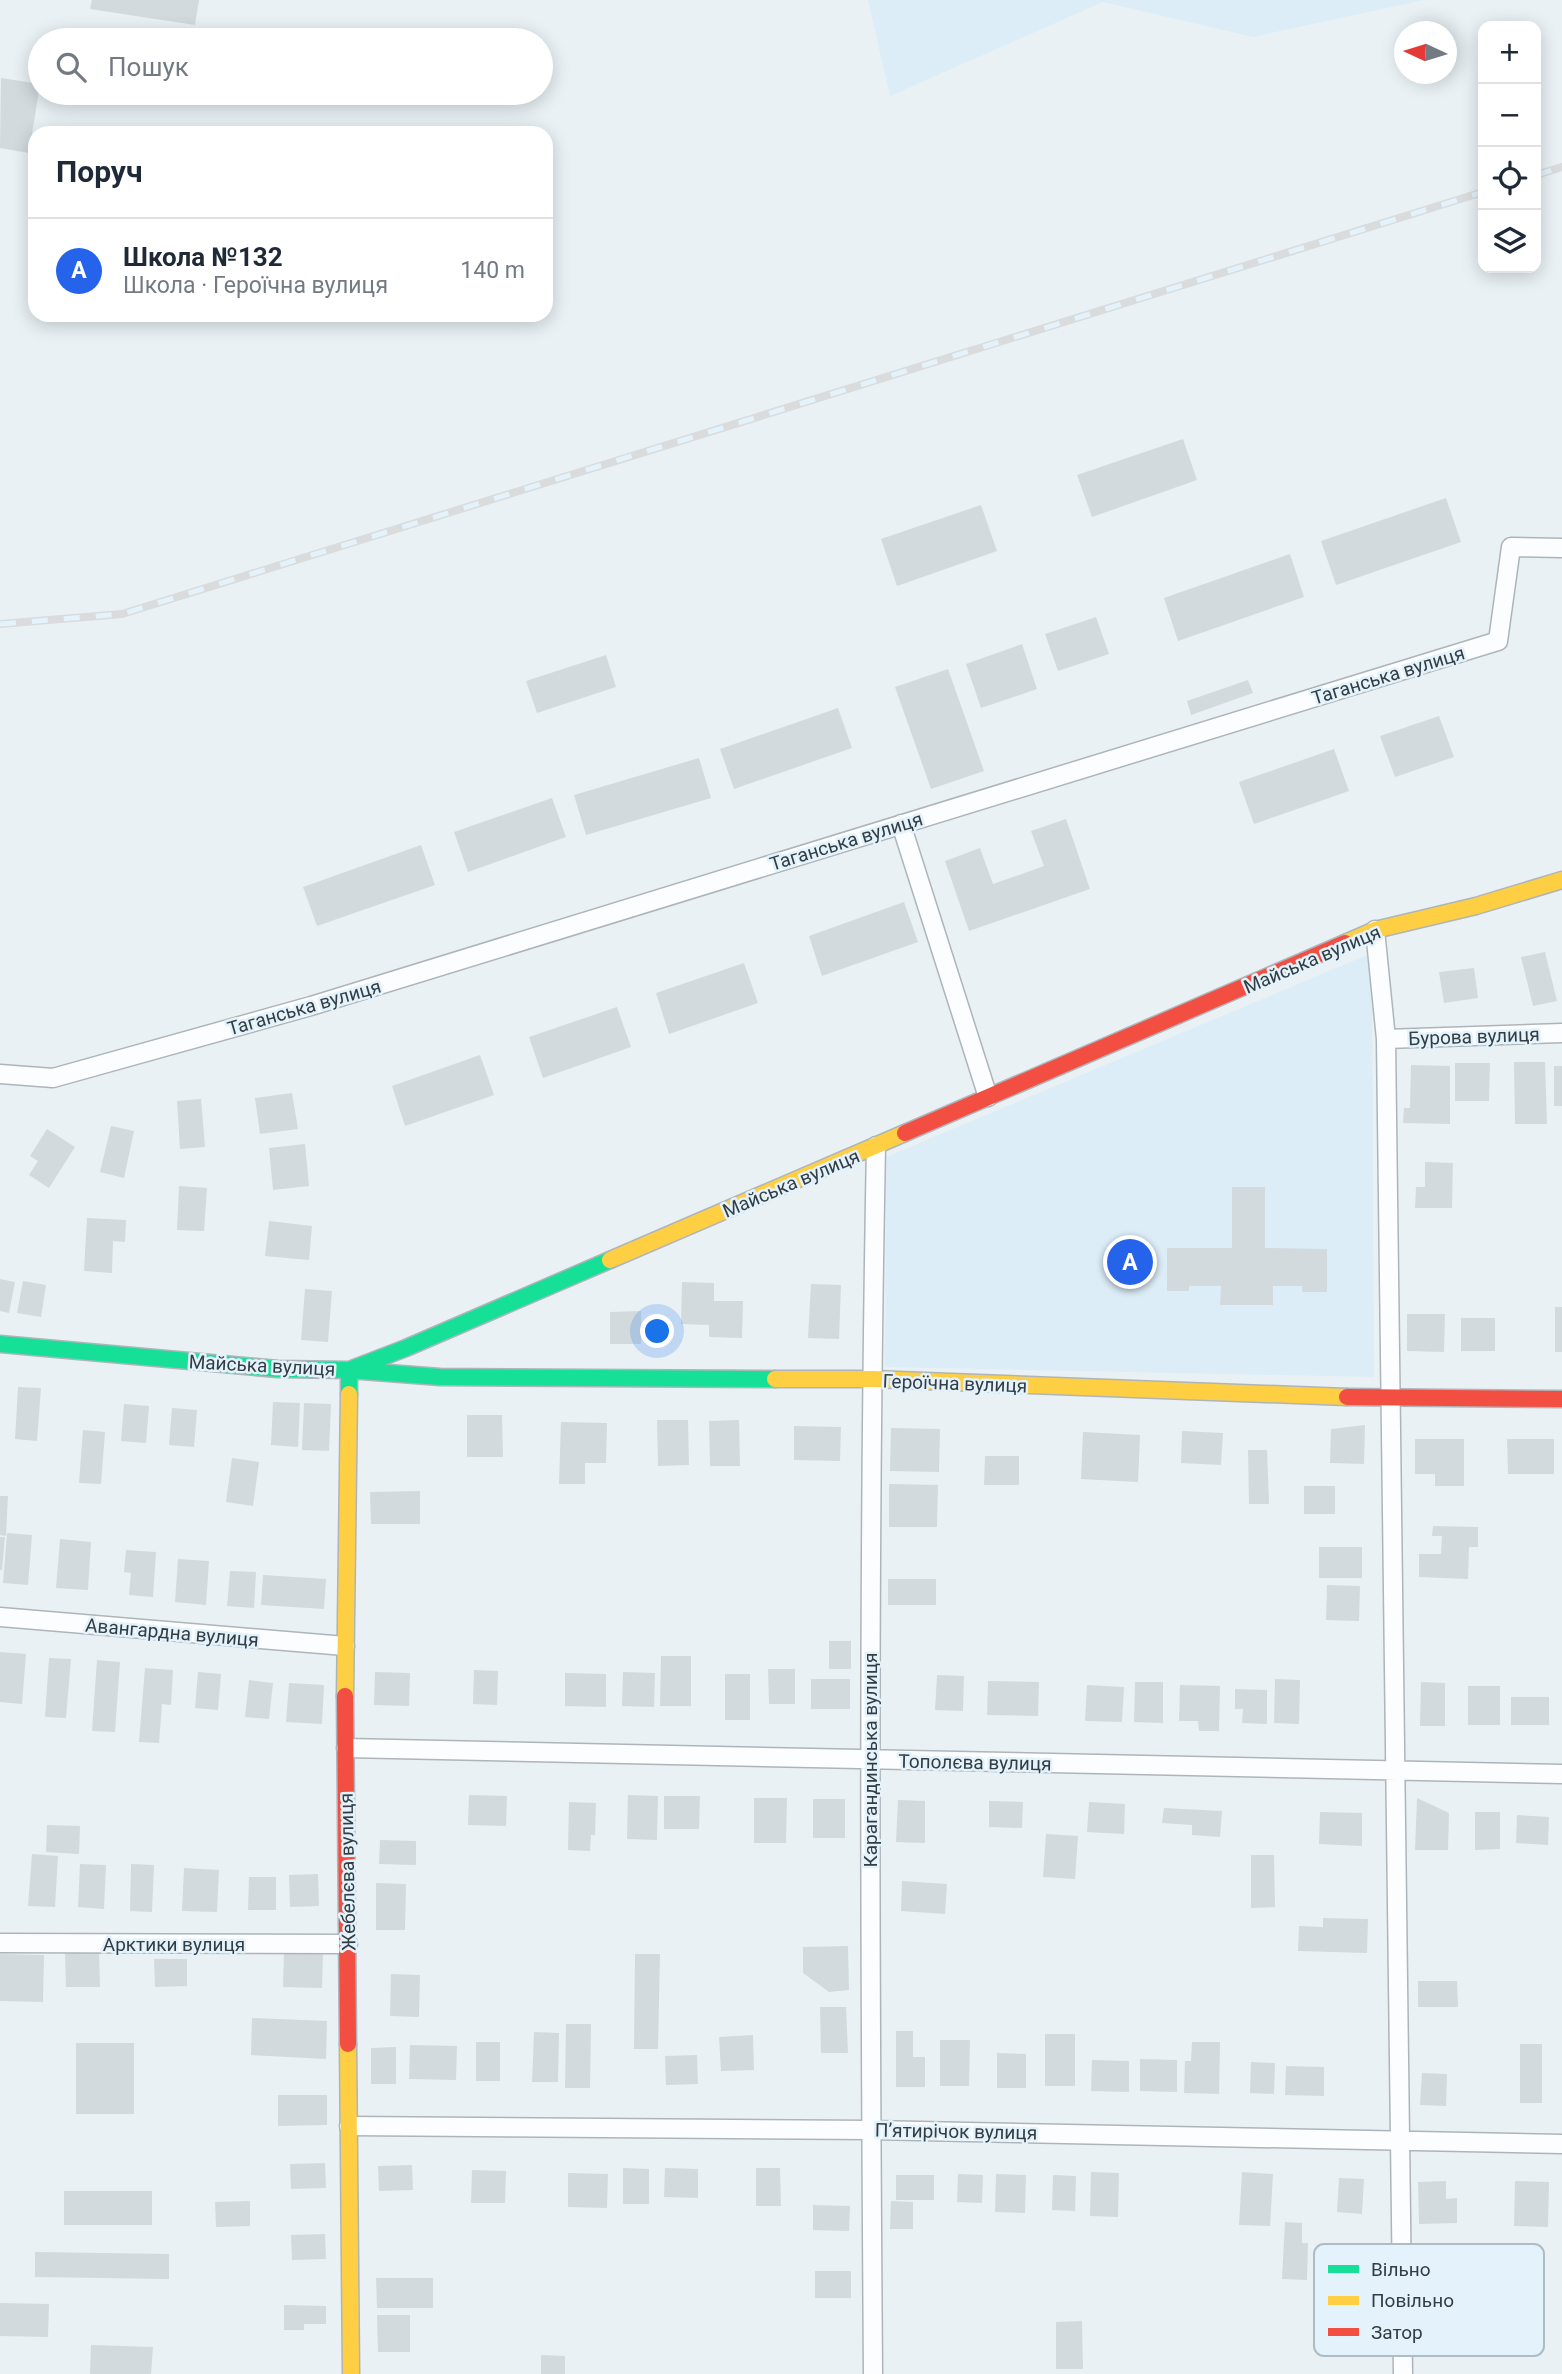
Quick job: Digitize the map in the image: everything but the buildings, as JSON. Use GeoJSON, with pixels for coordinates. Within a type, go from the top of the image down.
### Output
{"type":"FeatureCollection","features":[{"type":"Feature","properties":{"kind":"street","name":"Таганська вулиця"},"geometry":{"type":"LineString","coordinates":[[0,1074],[53,1078],[311,1006],[1498,641],[1511,547],[1562,548]]}},
{"type":"Feature","properties":{"kind":"street"},"geometry":{"type":"LineString","coordinates":[[901,824],[988,1097]]}},
{"type":"Feature","properties":{"kind":"street","name":"Майська вулиця"},"geometry":{"type":"LineString","coordinates":[[0,1344],[278,1369],[349,1370],[418,1343],[1375,930],[1476,906],[1562,880]]}},
{"type":"Feature","properties":{"kind":"street"},"geometry":{"type":"LineString","coordinates":[[1375,930],[1386,1039],[1401,2244]]}},
{"type":"Feature","properties":{"kind":"street","name":"Бурова вулиця"},"geometry":{"type":"LineString","coordinates":[[1386,1039],[1562,1033]]}},
{"type":"Feature","properties":{"kind":"street","name":"Карагандинська вулиця"},"geometry":{"type":"LineString","coordinates":[[873,2374],[870,1759],[876,1146]]}},
{"type":"Feature","properties":{"kind":"street","name":"Героїчна вулиця"},"geometry":{"type":"LineString","coordinates":[[349,1370],[440,1377],[872,1380],[1390,1399],[1562,1399]]}},
{"type":"Feature","properties":{"kind":"street","name":"Жебелєва вулиця"},"geometry":{"type":"LineString","coordinates":[[349,1370],[345,1646],[351,2374]]}},
{"type":"Feature","properties":{"kind":"street","name":"Авангардна вулиця"},"geometry":{"type":"LineString","coordinates":[[0,1618],[345,1646]]}},
{"type":"Feature","properties":{"kind":"street","name":"Тополєва вулиця"},"geometry":{"type":"LineString","coordinates":[[346,1748],[1562,1774]]}},
{"type":"Feature","properties":{"kind":"street","name":"Арктики вулиця"},"geometry":{"type":"LineString","coordinates":[[0,1943],[348,1944]]}},
{"type":"Feature","properties":{"kind":"street","name":"П’ятирічок вулиця"},"geometry":{"type":"LineString","coordinates":[[349,2126],[871,2130],[1562,2144]]}},
{"type":"Feature","properties":{"kind":"street"},"geometry":{"type":"LineString","coordinates":[[1403,2356],[1403,2374]]}},
{"type":"Feature","properties":{"kind":"shaded area"},"geometry":{"type":"Polygon","coordinates":[[[868,0],[1424,0],[1253,37],[1103,2],[890,96],[868,0]]]}},
{"type":"Feature","properties":{"kind":"shaded area"},"geometry":{"type":"Polygon","coordinates":[[[1372,953],[1374,1377],[885,1367],[886,1157],[1372,953]]]}},
{"type":"Feature","properties":{"kind":"railway"},"geometry":{"type":"LineString","coordinates":[[1541,173],[1562,167]]}},
{"type":"Feature","properties":{"kind":"railway"},"geometry":{"type":"LineString","coordinates":[[0,624],[122,614],[1478,194]]}},
{"type":"Feature","properties":{"kind":"traffic: fast"},"geometry":{"type":"LineString","coordinates":[[0,1344],[278,1369],[349,1370],[610,1260]]}},
{"type":"Feature","properties":{"kind":"traffic: fast"},"geometry":{"type":"LineString","coordinates":[[349,1394],[349,1370],[440,1377],[775,1379]]}},
{"type":"Feature","properties":{"kind":"traffic: slow"},"geometry":{"type":"LineString","coordinates":[[1345,943],[1375,930],[1476,906],[1562,880]]}},
{"type":"Feature","properties":{"kind":"traffic: slow"},"geometry":{"type":"LineString","coordinates":[[610,1260],[905,1133]]}},
{"type":"Feature","properties":{"kind":"traffic: slow"},"geometry":{"type":"LineString","coordinates":[[775,1379],[872,1379],[1347,1397]]}},
{"type":"Feature","properties":{"kind":"traffic: slow"},"geometry":{"type":"LineString","coordinates":[[345,1696],[349,1394]]}},
{"type":"Feature","properties":{"kind":"traffic: slow"},"geometry":{"type":"LineString","coordinates":[[348,2044],[351,2374]]}},
{"type":"Feature","properties":{"kind":"traffic: jam"},"geometry":{"type":"LineString","coordinates":[[905,1133],[1345,943]]}},
{"type":"Feature","properties":{"kind":"traffic: jam"},"geometry":{"type":"LineString","coordinates":[[1347,1397],[1562,1399]]}},
{"type":"Feature","properties":{"kind":"traffic: jam"},"geometry":{"type":"LineString","coordinates":[[345,1696],[348,2044]]}},
{"type":"Feature","properties":{"kind":"place","name":"Школа №132"},"geometry":{"type":"Point","coordinates":[1130,1262]}}]}
